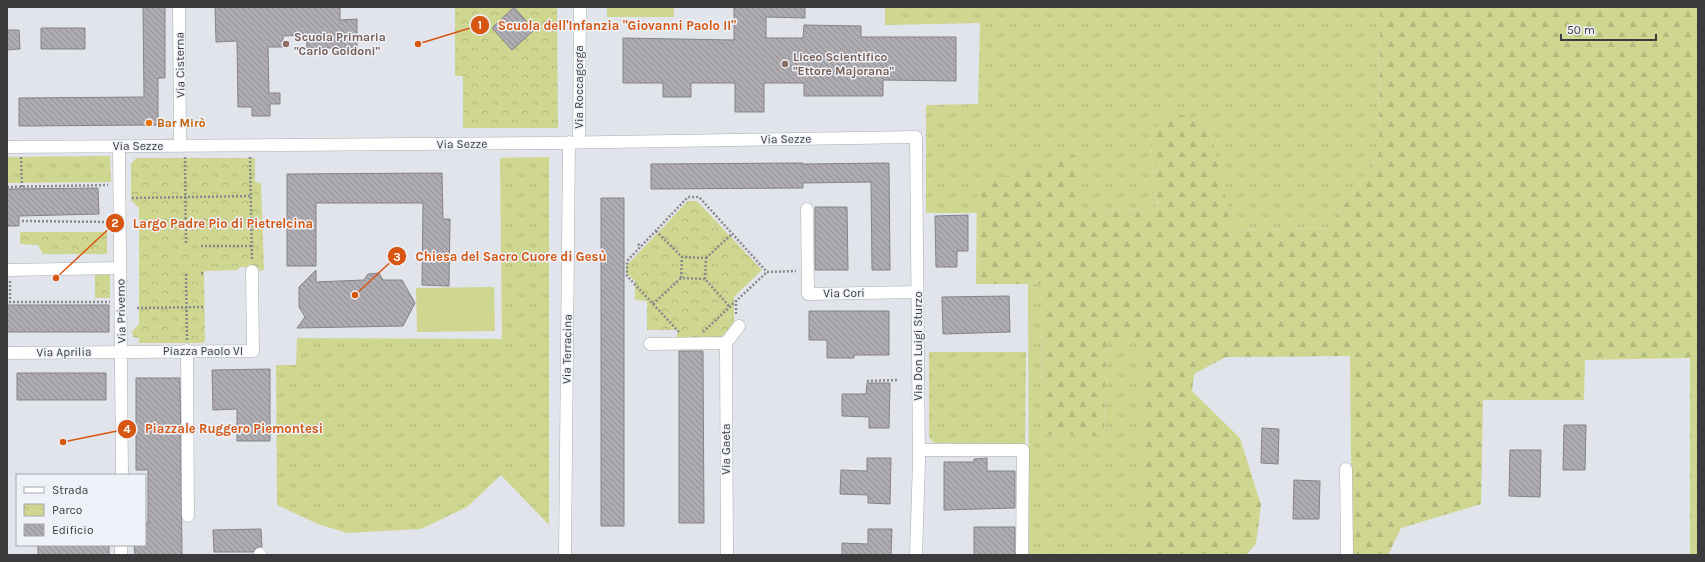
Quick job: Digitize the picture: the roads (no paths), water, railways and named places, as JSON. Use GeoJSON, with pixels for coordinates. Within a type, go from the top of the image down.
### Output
{"type":"FeatureCollection","features":[{"type":"Feature","properties":{"kind":"street","name":"Via Cisterna"},"geometry":{"type":"LineString","coordinates":[[179,7],[182,151]]}},
{"type":"Feature","properties":{"kind":"street","name":"Via Roccagorga"},"geometry":{"type":"LineString","coordinates":[[574,142],[580,7]]}},
{"type":"Feature","properties":{"kind":"street","name":"Via Sezze"},"geometry":{"type":"LineString","coordinates":[[7,147],[118,146],[182,151],[250,146],[916,137]]}},
{"type":"Feature","properties":{"kind":"street","name":"Via Don Luigi Sturzo"},"geometry":{"type":"LineString","coordinates":[[916,137],[919,450],[916,555]]}},
{"type":"Feature","properties":{"kind":"street","name":"Via Terracina"},"geometry":{"type":"LineString","coordinates":[[565,555],[574,142]]}},
{"type":"Feature","properties":{"kind":"street","name":"Via Priverno"},"geometry":{"type":"LineString","coordinates":[[118,146],[122,474]]}},
{"type":"Feature","properties":{"kind":"street","name":"Via Cori"},"geometry":{"type":"LineString","coordinates":[[807,209],[808,294],[917,292]]}},
{"type":"Feature","properties":{"kind":"street"},"geometry":{"type":"LineString","coordinates":[[8,270],[120,268]]}},
{"type":"Feature","properties":{"kind":"street","name":"Piazza Paolo VI"},"geometry":{"type":"LineString","coordinates":[[121,351],[254,351],[252,271]]}},
{"type":"Feature","properties":{"kind":"street"},"geometry":{"type":"LineString","coordinates":[[650,344],[726,343],[739,326]]}},
{"type":"Feature","properties":{"kind":"street","name":"Via Gaeta"},"geometry":{"type":"LineString","coordinates":[[726,343],[726,555]]}},
{"type":"Feature","properties":{"kind":"street"},"geometry":{"type":"LineString","coordinates":[[187,350],[188,516]]}},
{"type":"Feature","properties":{"kind":"street","name":"Via Aprilia"},"geometry":{"type":"LineString","coordinates":[[7,353],[121,351]]}},
{"type":"Feature","properties":{"kind":"street"},"geometry":{"type":"LineString","coordinates":[[919,450],[1022,450],[1022,555]]}},
{"type":"Feature","properties":{"kind":"street"},"geometry":{"type":"LineString","coordinates":[[1346,469],[1346,555]]}},
{"type":"Feature","properties":{"kind":"place","name":"Scuola Primaria \"Carlo Goldoni\""},"geometry":{"type":"Point","coordinates":[286,44]}},
{"type":"Feature","properties":{"kind":"place","name":"Scuola dell'Infanzia \"Giovanni Paolo II\""},"geometry":{"type":"Point","coordinates":[418,44]}},
{"type":"Feature","properties":{"kind":"place","name":"Liceo Scientifico \"Ettore Majorana\""},"geometry":{"type":"Point","coordinates":[785,64]}},
{"type":"Feature","properties":{"kind":"place","name":"Bar Mirò"},"geometry":{"type":"Point","coordinates":[149,123]}},
{"type":"Feature","properties":{"kind":"place","name":"Largo Padre Pio di Pietrelcina"},"geometry":{"type":"Point","coordinates":[56,278]}},
{"type":"Feature","properties":{"kind":"place","name":"Chiesa del Sacro Cuore di Gesù"},"geometry":{"type":"Point","coordinates":[355,295]}},
{"type":"Feature","properties":{"kind":"place","name":"Piazzale Ruggero Piemontesi"},"geometry":{"type":"Point","coordinates":[63,442]}}]}
